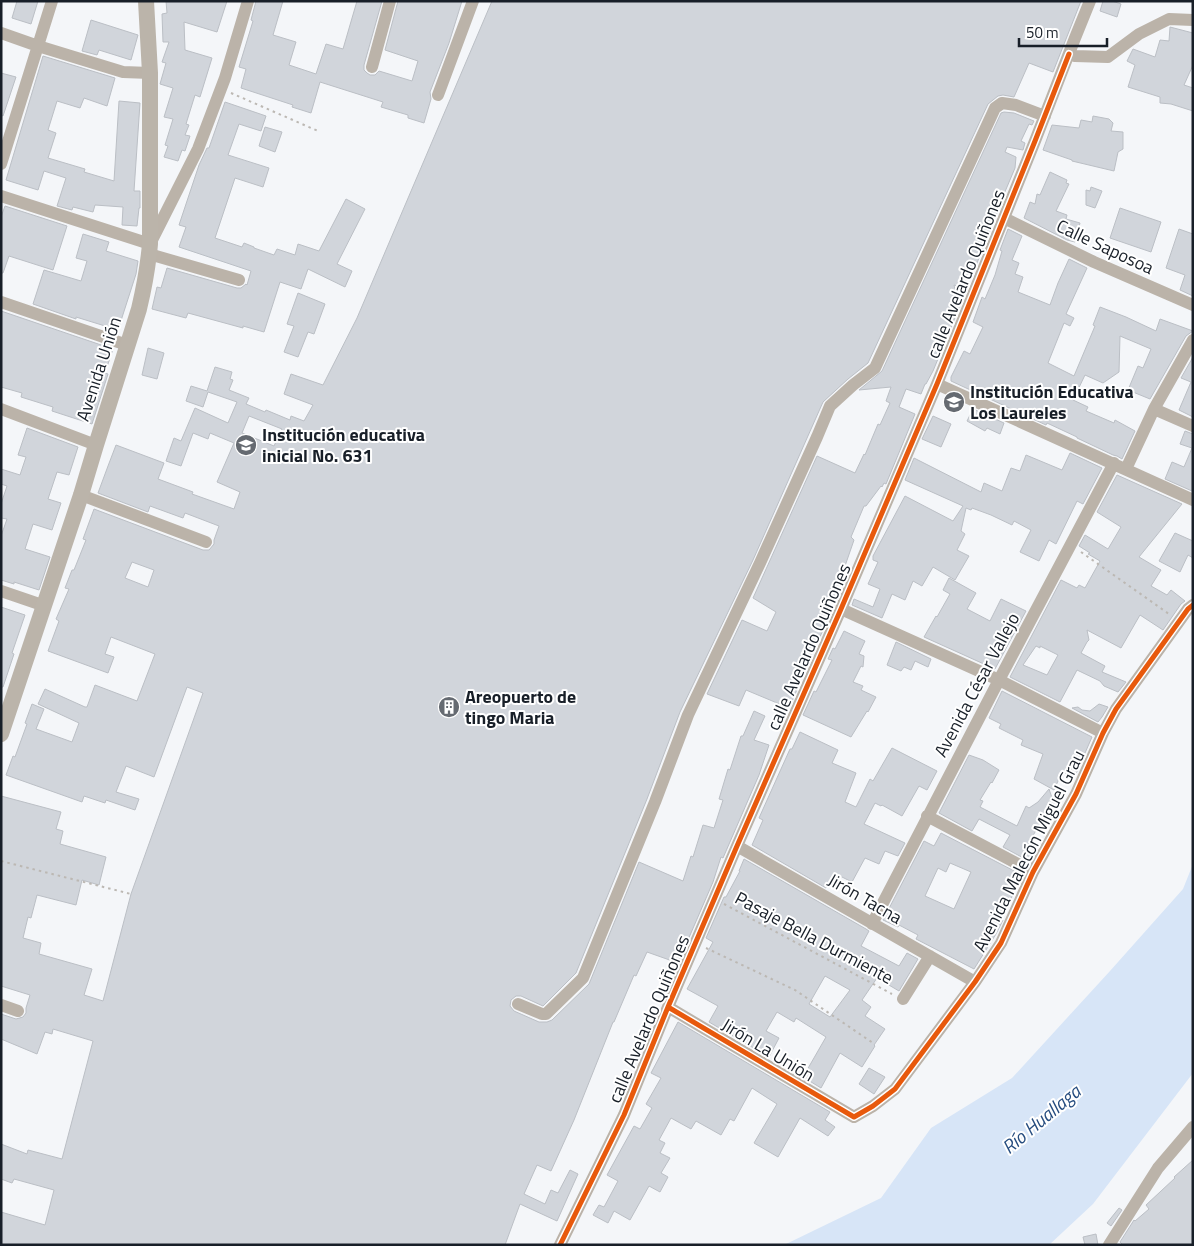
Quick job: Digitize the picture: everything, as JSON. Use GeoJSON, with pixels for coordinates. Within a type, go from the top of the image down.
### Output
{"type":"FeatureCollection","features":[{"type":"Feature","properties":{"kind":"main road","name":"Avenida Unión"},"geometry":{"type":"LineString","coordinates":[[1,734],[81,495],[139,309],[146,280],[150,249],[150,73],[146,1]]}},
{"type":"Feature","properties":{"kind":"street"},"geometry":{"type":"LineString","coordinates":[[1,164],[52,1]]}},
{"type":"Feature","properties":{"kind":"street"},"geometry":{"type":"LineString","coordinates":[[150,249],[198,149],[221,88],[248,1]]}},
{"type":"Feature","properties":{"kind":"street"},"geometry":{"type":"LineString","coordinates":[[372,67],[390,1]]}},
{"type":"Feature","properties":{"kind":"street"},"geometry":{"type":"LineString","coordinates":[[438,94],[473,1]]}},
{"type":"Feature","properties":{"kind":"street","name":"calle Avelardo Quiñones"},"geometry":{"type":"LineString","coordinates":[[560,1245],[624,1115],[714,898],[937,384],[1090,1]]}},
{"type":"Feature","properties":{"kind":"street"},"geometry":{"type":"LineString","coordinates":[[1069,54],[1075,56],[1108,57],[1139,34],[1168,19],[1193,20]]}},
{"type":"Feature","properties":{"kind":"street"},"geometry":{"type":"LineString","coordinates":[[1,33],[123,72],[150,73]]}},
{"type":"Feature","properties":{"kind":"street"},"geometry":{"type":"LineString","coordinates":[[518,1004],[546,1014],[583,978],[655,802],[688,715],[768,545],[830,406],[852,385],[875,368],[995,108],[1002,103],[1016,105],[1045,116]]}},
{"type":"Feature","properties":{"kind":"street"},"geometry":{"type":"LineString","coordinates":[[1,196],[238,280]]}},
{"type":"Feature","properties":{"kind":"street","name":"Calle Saposoa"},"geometry":{"type":"LineString","coordinates":[[1004,218],[1086,258],[1193,305]]}},
{"type":"Feature","properties":{"kind":"street"},"geometry":{"type":"LineString","coordinates":[[1,302],[128,345]]}},
{"type":"Feature","properties":{"kind":"street","name":"Avenida César Vallejo"},"geometry":{"type":"LineString","coordinates":[[872,924],[998,680],[1071,544],[1120,466],[1193,340]]}},
{"type":"Feature","properties":{"kind":"street"},"geometry":{"type":"LineString","coordinates":[[937,384],[1193,500]]}},
{"type":"Feature","properties":{"kind":"street"},"geometry":{"type":"LineString","coordinates":[[1,409],[96,445]]}},
{"type":"Feature","properties":{"kind":"street"},"geometry":{"type":"LineString","coordinates":[[1154,409],[1193,426]]}},
{"type":"Feature","properties":{"kind":"street"},"geometry":{"type":"LineString","coordinates":[[81,495],[206,542]]}},
{"type":"Feature","properties":{"kind":"street"},"geometry":{"type":"LineString","coordinates":[[1,591],[45,606]]}},
{"type":"Feature","properties":{"kind":"street","name":"Avenida Malecón Miguel Grau"},"geometry":{"type":"LineString","coordinates":[[854,1117],[873,1106],[895,1089],[976,982],[1001,943],[1033,872],[1076,794],[1103,733],[1116,709],[1188,608],[1193,605]]}},
{"type":"Feature","properties":{"kind":"street"},"geometry":{"type":"LineString","coordinates":[[841,608],[998,680],[1103,733]]}},
{"type":"Feature","properties":{"kind":"street"},"geometry":{"type":"LineString","coordinates":[[928,816],[1033,872]]}},
{"type":"Feature","properties":{"kind":"street","name":"Jirón Tacna"},"geometry":{"type":"LineString","coordinates":[[737,846],[976,982]]}},
{"type":"Feature","properties":{"kind":"street"},"geometry":{"type":"LineString","coordinates":[[903,999],[930,956]]}},
{"type":"Feature","properties":{"kind":"street"},"geometry":{"type":"LineString","coordinates":[[1,1005],[18,1011]]}},
{"type":"Feature","properties":{"kind":"street","name":"Jirón La Unión"},"geometry":{"type":"LineString","coordinates":[[668,1006],[854,1117]]}},
{"type":"Feature","properties":{"kind":"street"},"geometry":{"type":"LineString","coordinates":[[1109,1245],[1158,1168],[1193,1127]]}},
{"type":"Feature","properties":{"kind":"path"},"geometry":{"type":"LineString","coordinates":[[221,88],[318,131]]}},
{"type":"Feature","properties":{"kind":"path"},"geometry":{"type":"LineString","coordinates":[[1071,544],[1179,621]]}},
{"type":"Feature","properties":{"kind":"path"},"geometry":{"type":"LineString","coordinates":[[1,861],[131,894]]}},
{"type":"Feature","properties":{"kind":"path"},"geometry":{"type":"LineString","coordinates":[[696,942],[795,990],[873,1043]]}},
{"type":"Feature","properties":{"kind":"water","name":"Río Huallaga"},"geometry":{"type":"Polygon","coordinates":[[[1193,864],[1193,1073],[1093,1204],[1049,1245],[784,1245],[881,1198],[931,1128],[1012,1078],[1183,889],[1193,864]]]}},
{"type":"Feature","properties":{"kind":"building"},"geometry":{"type":"Polygon","coordinates":[[[17,1],[38,1],[31,24],[12,18],[17,1]]]}},
{"type":"Feature","properties":{"kind":"building"},"geometry":{"type":"Polygon","coordinates":[[[166,1],[227,1],[217,32],[184,22],[185,50],[212,58],[200,97],[195,95],[186,124],[189,125],[185,135],[190,136],[185,151],[182,150],[178,161],[164,157],[168,146],[165,145],[173,119],[164,117],[173,88],[160,84],[166,63],[162,62],[169,42],[163,42],[162,14],[167,13],[166,1]]]}},
{"type":"Feature","properties":{"kind":"building"},"geometry":{"type":"Polygon","coordinates":[[[256,1],[283,1],[273,35],[296,42],[289,65],[316,74],[326,44],[343,49],[357,1],[382,1],[364,70],[370,75],[375,75],[379,71],[412,81],[418,61],[385,50],[398,1],[462,1],[449,43],[430,92],[431,99],[424,123],[408,118],[408,115],[381,107],[383,102],[320,82],[311,113],[241,88],[246,69],[239,67],[253,21],[251,20],[256,1]]]}},
{"type":"Feature","properties":{"kind":"building","name":"Areopuerto de tingo Maria"},"geometry":{"type":"Polygon","coordinates":[[[492,1],[1081,1],[1053,72],[1029,63],[1014,97],[998,96],[988,104],[868,363],[823,402],[753,560],[680,712],[647,799],[576,973],[543,1006],[521,996],[516,996],[511,1000],[510,1006],[514,1011],[539,1022],[547,1022],[552,1020],[589,984],[639,862],[683,881],[703,825],[714,828],[723,800],[719,799],[741,736],[743,736],[754,711],[765,716],[754,740],[769,745],[759,775],[723,858],[721,857],[713,882],[678,963],[647,952],[636,976],[634,975],[613,1022],[574,1120],[551,1171],[537,1165],[524,1194],[545,1204],[551,1190],[558,1193],[570,1170],[578,1174],[557,1221],[520,1204],[505,1245],[1,1245],[1,1212],[45,1225],[54,1190],[14,1179],[12,1183],[1,1179],[1,1144],[27,1154],[28,1150],[62,1159],[93,1041],[53,1029],[52,1034],[45,1032],[37,1054],[1,1039],[1,1014],[16,1019],[23,1017],[26,1013],[30,995],[1,986],[1,796],[61,812],[56,829],[63,831],[60,844],[106,857],[99,885],[82,880],[76,905],[37,895],[31,918],[28,917],[23,938],[41,943],[39,954],[92,969],[84,995],[103,1001],[131,894],[203,693],[187,687],[154,777],[126,766],[116,792],[139,799],[135,810],[106,800],[105,803],[84,796],[82,802],[6,775],[13,756],[15,757],[32,704],[44,709],[36,729],[72,742],[79,723],[38,704],[45,689],[85,707],[87,707],[95,685],[137,701],[155,654],[111,637],[105,654],[114,657],[108,673],[48,651],[59,621],[56,619],[69,589],[65,588],[86,540],[83,539],[94,509],[203,550],[209,550],[214,544],[219,526],[185,513],[183,518],[150,506],[148,512],[98,493],[116,445],[164,463],[158,479],[234,509],[240,492],[217,482],[234,443],[210,433],[208,439],[193,433],[181,466],[166,461],[174,438],[181,441],[195,408],[228,423],[237,402],[208,392],[203,407],[186,401],[191,386],[207,391],[215,367],[232,372],[230,379],[233,380],[229,390],[249,398],[246,404],[290,420],[291,416],[304,421],[313,405],[284,394],[291,374],[323,385],[357,318],[492,1]],[[249,416],[242,433],[274,446],[282,429],[249,416]],[[132,562],[125,578],[148,587],[154,570],[132,562]]]}},
{"type":"Feature","properties":{"kind":"building"},"geometry":{"type":"Polygon","coordinates":[[[1103,1],[1121,4],[1117,17],[1100,11],[1103,1]]]}},
{"type":"Feature","properties":{"kind":"building"},"geometry":{"type":"Polygon","coordinates":[[[91,20],[138,35],[131,60],[99,50],[97,55],[82,51],[91,20]]]}},
{"type":"Feature","properties":{"kind":"building"},"geometry":{"type":"Polygon","coordinates":[[[1170,27],[1193,33],[1193,65],[1184,85],[1193,88],[1193,111],[1171,104],[1160,103],[1160,97],[1128,87],[1135,65],[1127,61],[1133,49],[1155,57],[1160,40],[1169,41],[1170,27]]]}},
{"type":"Feature","properties":{"kind":"building"},"geometry":{"type":"Polygon","coordinates":[[[43,56],[115,78],[107,106],[84,98],[80,108],[57,101],[48,130],[56,133],[48,158],[85,169],[84,172],[114,181],[119,101],[140,103],[134,191],[140,191],[137,226],[122,225],[123,207],[95,205],[93,212],[73,207],[72,210],[57,206],[66,178],[44,171],[38,190],[6,180],[43,56]]]}},
{"type":"Feature","properties":{"kind":"building"},"geometry":{"type":"Polygon","coordinates":[[[1,73],[16,77],[3,116],[1,115],[1,73]]]}},
{"type":"Feature","properties":{"kind":"building"},"geometry":{"type":"Polygon","coordinates":[[[225,102],[266,116],[261,131],[239,124],[228,155],[269,168],[263,187],[235,178],[215,238],[242,247],[244,243],[274,255],[277,249],[295,255],[298,244],[319,251],[346,199],[365,209],[337,264],[352,271],[345,287],[308,269],[301,289],[280,282],[264,332],[188,313],[186,318],[152,309],[157,287],[161,288],[167,268],[237,288],[247,285],[251,271],[179,247],[186,227],[179,225],[199,165],[207,148],[209,148],[225,102]]]}},
{"type":"Feature","properties":{"kind":"building"},"geometry":{"type":"Polygon","coordinates":[[[1001,113],[1014,113],[1034,121],[1032,125],[1029,124],[1021,141],[1025,143],[1023,150],[1007,147],[1005,152],[1016,157],[1015,168],[973,273],[969,271],[963,288],[954,285],[959,308],[933,371],[921,394],[906,389],[899,407],[915,414],[886,484],[884,483],[881,486],[866,506],[864,506],[851,537],[854,540],[845,566],[850,568],[844,582],[840,581],[833,599],[824,605],[832,609],[797,684],[799,685],[789,708],[746,690],[739,706],[707,694],[742,620],[767,631],[776,612],[753,598],[817,456],[855,473],[865,455],[878,424],[880,425],[890,403],[886,401],[891,387],[859,390],[882,371],[1001,113]]]}},
{"type":"Feature","properties":{"kind":"building"},"geometry":{"type":"Polygon","coordinates":[[[1093,116],[1109,119],[1113,123],[1111,131],[1123,132],[1123,149],[1118,152],[1114,171],[1072,161],[1043,150],[1052,125],[1079,128],[1081,120],[1092,122],[1093,116]]]}},
{"type":"Feature","properties":{"kind":"building"},"geometry":{"type":"Polygon","coordinates":[[[265,127],[282,132],[275,152],[259,146],[265,127]]]}},
{"type":"Feature","properties":{"kind":"building"},"geometry":{"type":"Polygon","coordinates":[[[1050,172],[1067,180],[1066,183],[1069,184],[1056,211],[1067,215],[1066,219],[1080,223],[1075,242],[1067,240],[1024,218],[1030,202],[1035,204],[1037,194],[1040,195],[1050,172]]]}},
{"type":"Feature","properties":{"kind":"building"},"geometry":{"type":"Polygon","coordinates":[[[1091,187],[1102,191],[1095,208],[1086,205],[1086,190],[1090,191],[1091,187]]]}},
{"type":"Feature","properties":{"kind":"building"},"geometry":{"type":"Polygon","coordinates":[[[5,206],[67,226],[53,270],[9,256],[3,273],[1,273],[1,217],[5,206]]]}},
{"type":"Feature","properties":{"kind":"building"},"geometry":{"type":"Polygon","coordinates":[[[1120,208],[1161,222],[1151,252],[1110,238],[1120,208]]]}},
{"type":"Feature","properties":{"kind":"building"},"geometry":{"type":"Polygon","coordinates":[[[1008,229],[1022,236],[1012,260],[1019,263],[1015,274],[1023,277],[1018,292],[1050,305],[1069,259],[1087,268],[1066,314],[1074,318],[1070,326],[1064,323],[1048,363],[1074,376],[1095,326],[1093,325],[1100,307],[1156,331],[1160,319],[1193,331],[1186,336],[1150,399],[1128,390],[1138,366],[1143,368],[1151,349],[1120,336],[1119,372],[1103,383],[1085,375],[1073,400],[1088,407],[1086,411],[1114,423],[1115,420],[1135,431],[1122,459],[1047,423],[1046,425],[951,381],[951,377],[964,351],[970,354],[983,327],[973,322],[982,297],[985,299],[995,275],[1002,251],[1000,250],[1008,229]]]}},
{"type":"Feature","properties":{"kind":"building"},"geometry":{"type":"Polygon","coordinates":[[[1179,229],[1193,234],[1193,296],[1180,290],[1185,275],[1166,268],[1179,229]]]}},
{"type":"Feature","properties":{"kind":"building"},"geometry":{"type":"Polygon","coordinates":[[[83,234],[109,242],[106,251],[138,261],[136,274],[118,330],[76,317],[76,319],[33,304],[44,270],[81,281],[87,261],[76,258],[83,234]]]}},
{"type":"Feature","properties":{"kind":"building"},"geometry":{"type":"Polygon","coordinates":[[[298,293],[325,304],[314,334],[308,332],[298,357],[284,352],[294,326],[287,324],[298,293]]]}},
{"type":"Feature","properties":{"kind":"building"},"geometry":{"type":"Polygon","coordinates":[[[1,311],[113,349],[105,373],[108,374],[92,424],[52,411],[53,407],[21,397],[22,393],[1,387],[1,311]]]}},
{"type":"Feature","properties":{"kind":"building"},"geometry":{"type":"Polygon","coordinates":[[[148,348],[164,353],[157,379],[142,375],[148,348]]]}},
{"type":"Feature","properties":{"kind":"building"},"geometry":{"type":"Polygon","coordinates":[[[1193,357],[1193,417],[1179,410],[1191,382],[1181,378],[1193,357]]]}},
{"type":"Feature","properties":{"kind":"building"},"geometry":{"type":"Polygon","coordinates":[[[973,409],[1004,423],[1000,434],[987,428],[985,431],[967,421],[973,409]]]}},
{"type":"Feature","properties":{"kind":"building"},"geometry":{"type":"Polygon","coordinates":[[[933,416],[951,424],[941,447],[922,439],[933,416]]]}},
{"type":"Feature","properties":{"kind":"building"},"geometry":{"type":"Polygon","coordinates":[[[27,428],[78,447],[69,475],[57,472],[48,499],[61,503],[52,530],[33,524],[25,549],[50,557],[39,590],[1,580],[1,536],[7,519],[1,518],[1,504],[7,486],[1,484],[1,469],[20,475],[26,457],[18,455],[27,428]]]}},
{"type":"Feature","properties":{"kind":"building"},"geometry":{"type":"Polygon","coordinates":[[[1185,431],[1193,434],[1192,491],[1165,479],[1172,462],[1184,467],[1192,448],[1180,444],[1185,431]]]}},
{"type":"Feature","properties":{"kind":"building"},"geometry":{"type":"Polygon","coordinates":[[[1070,453],[1102,468],[1083,504],[1077,501],[1056,544],[1049,540],[1039,561],[1020,552],[1031,530],[1014,521],[1012,525],[991,515],[972,508],[971,510],[966,508],[961,531],[965,534],[957,550],[969,556],[955,580],[933,567],[922,586],[913,581],[905,600],[892,594],[882,618],[852,605],[854,599],[873,607],[880,589],[868,584],[878,562],[873,560],[873,556],[905,496],[953,521],[963,506],[905,480],[914,458],[981,492],[984,483],[1002,491],[1011,468],[1020,471],[1026,455],[1062,470],[1070,453]]]}},
{"type":"Feature","properties":{"kind":"building"},"geometry":{"type":"Polygon","coordinates":[[[1117,475],[1182,504],[1139,557],[1161,570],[1151,586],[1167,595],[1171,590],[1185,601],[1163,630],[1140,615],[1121,648],[1087,630],[1089,640],[1081,653],[1105,666],[1102,672],[1126,682],[1118,692],[1077,670],[1060,702],[1010,677],[1061,580],[1077,588],[1079,585],[1085,588],[1100,561],[1079,546],[1085,535],[1108,549],[1121,527],[1097,512],[1117,475]],[[1036,646],[1023,665],[1047,675],[1058,655],[1040,646],[1040,648],[1036,646]]]}},
{"type":"Feature","properties":{"kind":"building"},"geometry":{"type":"Polygon","coordinates":[[[1175,533],[1193,541],[1193,558],[1188,555],[1180,572],[1159,561],[1175,533]]]}},
{"type":"Feature","properties":{"kind":"building"},"geometry":{"type":"Polygon","coordinates":[[[949,578],[976,593],[967,609],[990,621],[1001,599],[1026,611],[995,669],[924,637],[950,594],[943,590],[949,578]]]}},
{"type":"Feature","properties":{"kind":"building"},"geometry":{"type":"Polygon","coordinates":[[[1,607],[25,615],[3,687],[1,687],[1,607]]]}},
{"type":"Feature","properties":{"kind":"building"},"geometry":{"type":"Polygon","coordinates":[[[844,631],[865,641],[859,654],[864,656],[863,667],[861,666],[853,682],[863,686],[861,690],[876,697],[851,737],[803,715],[832,660],[828,659],[833,648],[835,649],[844,631]]]}},
{"type":"Feature","properties":{"kind":"building"},"geometry":{"type":"Polygon","coordinates":[[[896,642],[931,659],[928,667],[915,661],[911,670],[904,667],[901,671],[887,665],[896,642]]]}},
{"type":"Feature","properties":{"kind":"building"},"geometry":{"type":"Polygon","coordinates":[[[1002,691],[1092,737],[1075,776],[1062,772],[1054,790],[1034,779],[1043,754],[1021,745],[1023,740],[999,728],[1001,724],[989,718],[1002,691]]]}},
{"type":"Feature","properties":{"kind":"building"},"geometry":{"type":"Polygon","coordinates":[[[1099,704],[1108,707],[1098,722],[1072,708],[1078,707],[1082,710],[1090,711],[1099,704]]]}},
{"type":"Feature","properties":{"kind":"building"},"geometry":{"type":"Polygon","coordinates":[[[800,732],[838,750],[832,763],[856,773],[845,802],[856,807],[870,779],[873,781],[892,748],[937,771],[927,790],[919,786],[902,816],[875,803],[864,824],[905,843],[898,856],[885,851],[879,864],[865,858],[852,882],[834,873],[826,888],[752,845],[763,820],[759,818],[790,749],[792,749],[800,732]]]}},
{"type":"Feature","properties":{"kind":"building"},"geometry":{"type":"Polygon","coordinates":[[[969,755],[983,760],[999,770],[980,800],[983,801],[980,807],[1017,826],[1026,806],[1029,808],[1038,802],[1049,789],[1057,812],[1050,825],[1042,820],[1027,846],[1026,851],[1032,854],[1029,861],[1003,847],[1010,835],[979,819],[972,831],[939,813],[969,755]]]}},
{"type":"Feature","properties":{"kind":"building"},"geometry":{"type":"Polygon","coordinates":[[[941,833],[1020,874],[1014,893],[1000,919],[1003,920],[974,969],[916,939],[918,935],[899,925],[898,927],[883,920],[924,841],[934,846],[941,833]],[[950,863],[946,872],[938,868],[925,896],[954,909],[971,872],[950,863]]]}},
{"type":"Feature","properties":{"kind":"building"},"geometry":{"type":"Polygon","coordinates":[[[744,859],[866,929],[869,931],[861,946],[899,966],[907,953],[918,959],[899,991],[877,978],[862,1000],[871,1007],[865,1016],[885,1029],[862,1067],[840,1053],[821,1088],[803,1077],[826,1037],[796,1018],[794,1022],[777,1012],[766,1031],[779,1038],[769,1057],[709,1022],[718,1006],[687,989],[713,942],[706,938],[724,897],[726,897],[744,859]],[[825,976],[809,1004],[830,1017],[850,990],[825,976]]]}},
{"type":"Feature","properties":{"kind":"building"},"geometry":{"type":"Polygon","coordinates":[[[678,1022],[830,1112],[825,1120],[835,1127],[828,1136],[800,1118],[778,1157],[754,1143],[777,1104],[752,1088],[734,1121],[730,1119],[721,1135],[696,1121],[691,1129],[671,1118],[659,1140],[665,1143],[660,1153],[670,1158],[661,1173],[668,1177],[660,1192],[649,1186],[630,1220],[614,1211],[608,1223],[593,1215],[599,1205],[604,1207],[618,1181],[607,1175],[634,1126],[640,1129],[652,1108],[646,1104],[661,1078],[651,1073],[678,1022]]]}},
{"type":"Feature","properties":{"kind":"building"},"geometry":{"type":"Polygon","coordinates":[[[869,1068],[885,1077],[874,1094],[859,1084],[869,1068]]]}},
{"type":"Feature","properties":{"kind":"building"},"geometry":{"type":"Polygon","coordinates":[[[1193,1160],[1193,1245],[1123,1245],[1120,1242],[1134,1220],[1149,1209],[1146,1205],[1193,1160]]]}},
{"type":"Feature","properties":{"kind":"building"},"geometry":{"type":"Polygon","coordinates":[[[1119,1208],[1122,1210],[1111,1226],[1107,1223],[1119,1208]]]}},
{"type":"Feature","properties":{"kind":"building"},"geometry":{"type":"Polygon","coordinates":[[[1096,1234],[1098,1245],[1085,1245],[1083,1237],[1096,1234]]]}},
{"type":"Feature","properties":{"kind":"cycle path"},"geometry":{"type":"LineString","coordinates":[[560,1245],[624,1115],[737,846],[841,609],[937,384],[1069,54]]}},
{"type":"Feature","properties":{"kind":"cycle path"},"geometry":{"type":"LineString","coordinates":[[668,1007],[854,1117],[873,1106],[895,1089],[975,982],[1001,943],[1033,872],[1076,794],[1103,733],[1116,709],[1188,609],[1193,605]]}},
{"type":"Feature","properties":{"kind":"place","name":"Institución Educativa Los Laureles"},"geometry":{"type":"Point","coordinates":[954,402]}},
{"type":"Feature","properties":{"kind":"place","name":"Institución educativa inicial No. 631"},"geometry":{"type":"Point","coordinates":[246,445]}},
{"type":"Feature","properties":{"kind":"place","name":"Areopuerto de tingo Maria"},"geometry":{"type":"Point","coordinates":[449,707]}}]}
